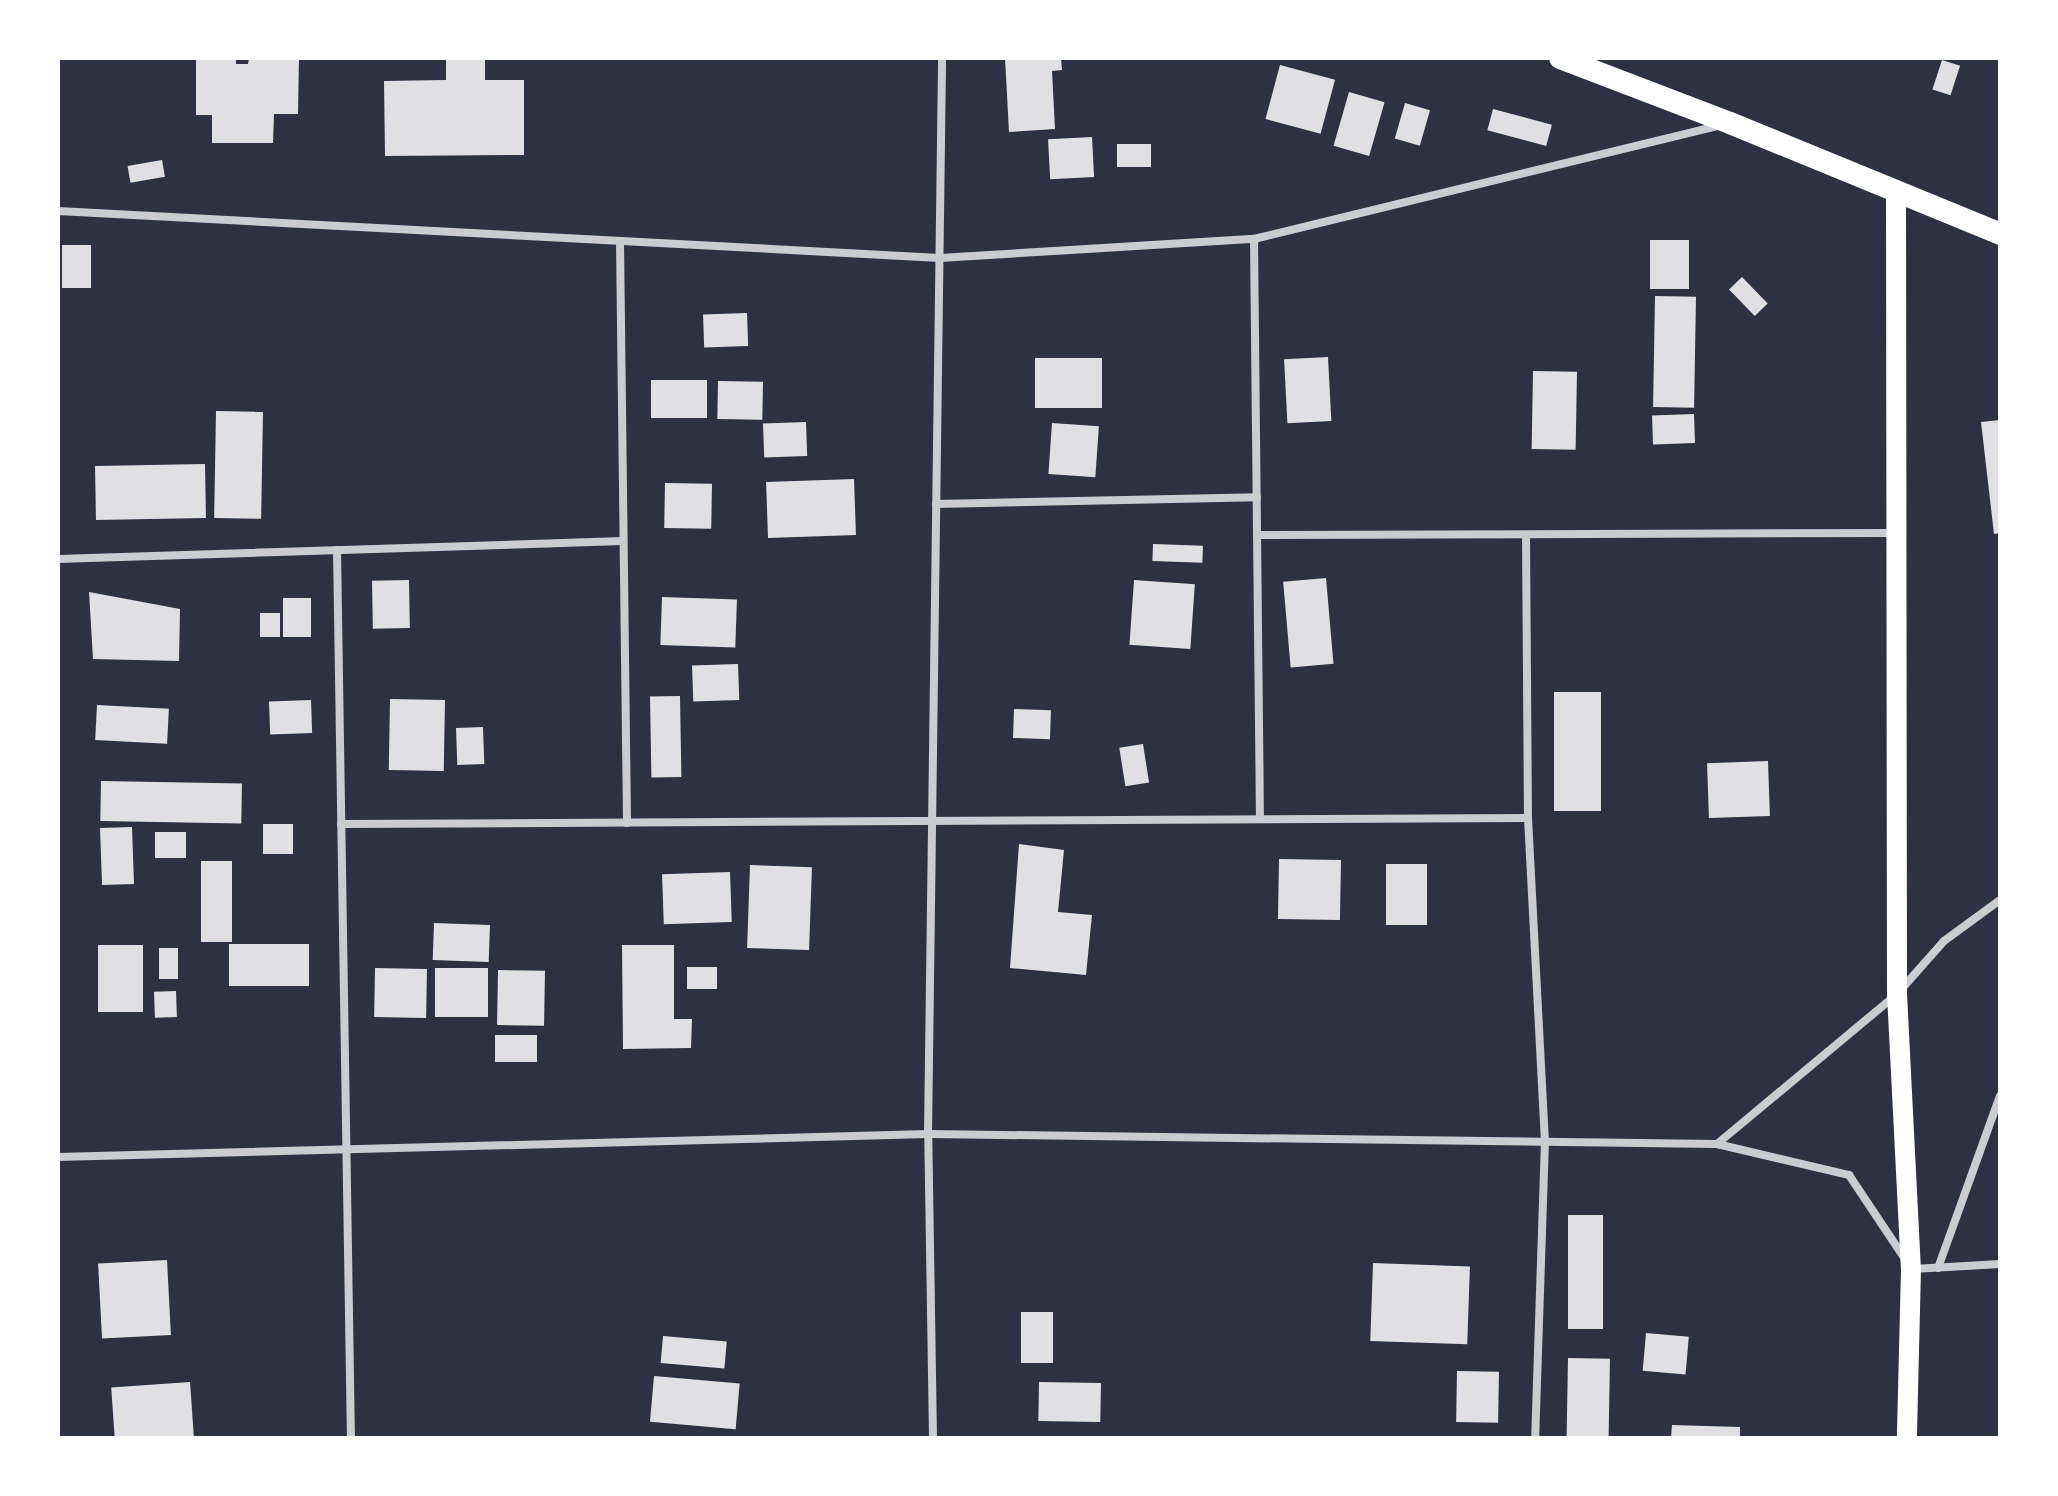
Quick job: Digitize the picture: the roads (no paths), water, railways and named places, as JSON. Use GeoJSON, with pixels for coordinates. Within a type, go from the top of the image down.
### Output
{"type":"FeatureCollection","features":[{"type":"Feature","properties":{"kind":"highway"},"geometry":{"type":"LineString","coordinates":[[1560,58],[1730,123],[2000,234]]}},
{"type":"Feature","properties":{"kind":"main road"},"geometry":{"type":"LineString","coordinates":[[1896,190],[1897,994],[1911,1269],[1907,1438]]}},
{"type":"Feature","properties":{"kind":"street"},"geometry":{"type":"LineString","coordinates":[[933,1438],[928,1134],[942,58]]}},
{"type":"Feature","properties":{"kind":"street"},"geometry":{"type":"LineString","coordinates":[[58,211],[940,258],[1254,239],[1730,123]]}},
{"type":"Feature","properties":{"kind":"street"},"geometry":{"type":"LineString","coordinates":[[1254,239],[1260,819]]}},
{"type":"Feature","properties":{"kind":"street"},"geometry":{"type":"LineString","coordinates":[[620,241],[627,823]]}},
{"type":"Feature","properties":{"kind":"street"},"geometry":{"type":"LineString","coordinates":[[936,504],[1257,497]]}},
{"type":"Feature","properties":{"kind":"street"},"geometry":{"type":"LineString","coordinates":[[1257,535],[1896,533]]}},
{"type":"Feature","properties":{"kind":"street"},"geometry":{"type":"LineString","coordinates":[[1526,535],[1528,818],[1545,1141],[1535,1438]]}},
{"type":"Feature","properties":{"kind":"street"},"geometry":{"type":"LineString","coordinates":[[58,559],[623,541]]}},
{"type":"Feature","properties":{"kind":"street"},"geometry":{"type":"LineString","coordinates":[[337,550],[351,1438]]}},
{"type":"Feature","properties":{"kind":"street"},"geometry":{"type":"LineString","coordinates":[[341,824],[1528,818]]}},
{"type":"Feature","properties":{"kind":"street"},"geometry":{"type":"LineString","coordinates":[[1717,1144],[1897,994],[1944,941],[2000,900]]}},
{"type":"Feature","properties":{"kind":"street"},"geometry":{"type":"LineString","coordinates":[[1938,1268],[2000,1096]]}},
{"type":"Feature","properties":{"kind":"street"},"geometry":{"type":"LineString","coordinates":[[58,1157],[928,1134],[1717,1144],[1849,1175],[1911,1269],[2000,1264]]}}]}
